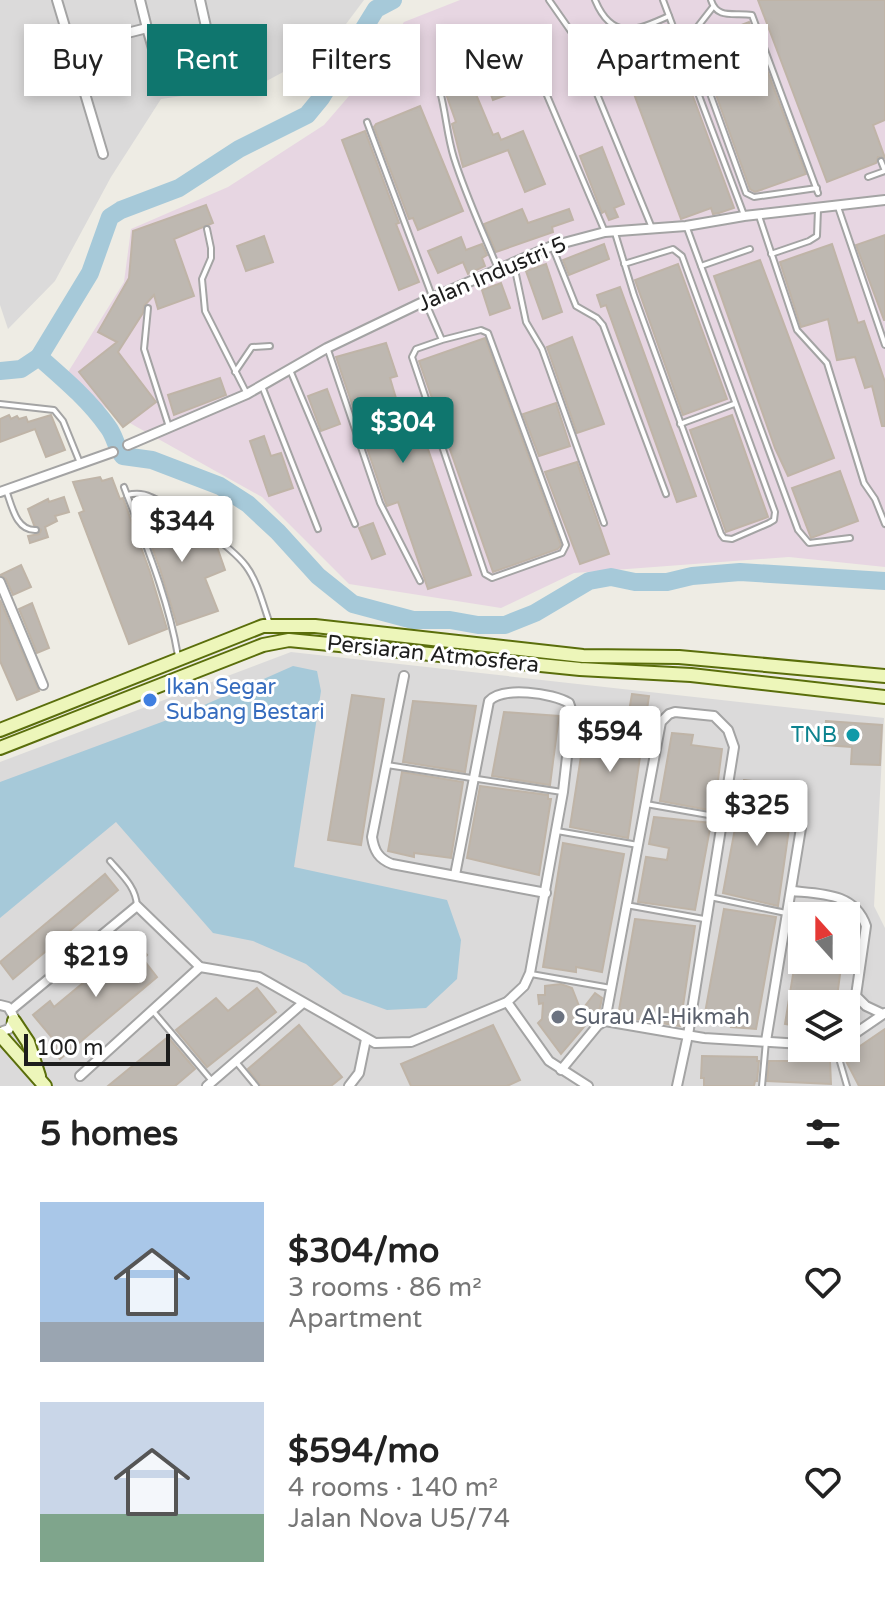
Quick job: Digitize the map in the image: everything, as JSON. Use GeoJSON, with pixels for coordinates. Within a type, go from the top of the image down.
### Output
{"type":"FeatureCollection","features":[{"type":"Feature","properties":{"kind":"street"},"geometry":{"type":"LineString","coordinates":[[57,0],[65,24]]}},
{"type":"Feature","properties":{"kind":"street"},"geometry":{"type":"LineString","coordinates":[[131,32],[147,28],[140,0]]}},
{"type":"Feature","properties":{"kind":"street"},"geometry":{"type":"LineString","coordinates":[[200,0],[205,24]]}},
{"type":"Feature","properties":{"kind":"street"},"geometry":{"type":"LineString","coordinates":[[86,96],[103,154]]}},
{"type":"Feature","properties":{"kind":"street","name":"Jalan Industri 5"},"geometry":{"type":"LineString","coordinates":[[128,445],[247,394],[327,348],[552,246],[610,231],[686,226],[744,216],[885,200]]}},
{"type":"Feature","properties":{"kind":"street"},"geometry":{"type":"LineString","coordinates":[[3,491],[113,452]]}},
{"type":"Feature","properties":{"kind":"street"},"geometry":{"type":"LineString","coordinates":[[0,582],[43,685]]}},
{"type":"Feature","properties":{"kind":"street","name":"Persiaran Atmosfera"},"geometry":{"type":"LineString","coordinates":[[0,730],[263,626],[315,626],[583,656],[679,657],[885,676]]}},
{"type":"Feature","properties":{"kind":"street","name":"Persiaran Atmosfera"},"geometry":{"type":"LineString","coordinates":[[0,748],[263,645],[289,640],[580,669],[691,675],[885,697]]}},
{"type":"Feature","properties":{"kind":"street"},"geometry":{"type":"LineString","coordinates":[[404,676],[372,837],[377,854],[392,864],[546,893]]}},
{"type":"Feature","properties":{"kind":"street"},"geometry":{"type":"LineString","coordinates":[[42,1083],[0,1034],[9,1029],[12,1016],[137,906],[200,967],[259,977],[366,1039],[385,1044],[411,1042],[507,1002],[524,986],[530,973],[563,792],[572,712],[569,703],[553,697],[506,692],[496,694],[489,701],[455,875]]}},
{"type":"Feature","properties":{"kind":"street"},"geometry":{"type":"LineString","coordinates":[[605,1021],[661,722],[675,712],[714,716],[728,730],[734,747],[677,1086]]}},
{"type":"Feature","properties":{"kind":"street"},"geometry":{"type":"LineString","coordinates":[[790,902],[801,828]]}},
{"type":"Feature","properties":{"kind":"street"},"geometry":{"type":"LineString","coordinates":[[792,891],[842,898],[852,904],[863,918],[866,926],[857,990]]}},
{"type":"Feature","properties":{"kind":"street"},"geometry":{"type":"LineString","coordinates":[[766,1041],[788,919]]}},
{"type":"Feature","properties":{"kind":"street"},"geometry":{"type":"LineString","coordinates":[[80,1076],[200,967]]}},
{"type":"Feature","properties":{"kind":"street"},"geometry":{"type":"LineString","coordinates":[[860,1000],[866,1006],[884,1013]]}},
{"type":"Feature","properties":{"kind":"street"},"geometry":{"type":"LineString","coordinates":[[507,1002],[533,1042],[561,1070],[588,1086]]}},
{"type":"Feature","properties":{"kind":"street"},"geometry":{"type":"LineString","coordinates":[[209,1084],[303,1003]]}},
{"type":"Feature","properties":{"kind":"street"},"geometry":{"type":"LineString","coordinates":[[0,1005],[12,1016],[28,1042],[42,1083]]}},
{"type":"Feature","properties":{"kind":"street"},"geometry":{"type":"LineString","coordinates":[[860,1030],[884,1013]]}},
{"type":"Feature","properties":{"kind":"street"},"geometry":{"type":"LineString","coordinates":[[561,1070],[598,1025],[605,1021],[688,1035],[788,1043]]}},
{"type":"Feature","properties":{"kind":"street"},"geometry":{"type":"LineString","coordinates":[[349,1086],[359,1073],[366,1039]]}},
{"type":"Feature","properties":{"kind":"lane"},"geometry":{"type":"LineString","coordinates":[[549,0],[572,33],[652,228]]}},
{"type":"Feature","properties":{"kind":"lane"},"geometry":{"type":"LineString","coordinates":[[595,0],[601,15],[610,25],[626,30],[647,26],[669,16]]}},
{"type":"Feature","properties":{"kind":"lane"},"geometry":{"type":"LineString","coordinates":[[663,0],[744,216]]}},
{"type":"Feature","properties":{"kind":"lane"},"geometry":{"type":"LineString","coordinates":[[711,0],[713,7],[724,15],[752,15],[817,190],[754,197],[746,193],[691,41],[692,34],[713,7]]}},
{"type":"Feature","properties":{"kind":"lane"},"geometry":{"type":"LineString","coordinates":[[441,96],[454,159],[498,269]]}},
{"type":"Feature","properties":{"kind":"lane"},"geometry":{"type":"LineString","coordinates":[[549,96],[624,264],[721,534],[724,538],[732,539],[769,523],[775,516],[679,251],[673,249],[624,264]]}},
{"type":"Feature","properties":{"kind":"lane"},"geometry":{"type":"LineString","coordinates":[[367,122],[442,340]]}},
{"type":"Feature","properties":{"kind":"lane"},"geometry":{"type":"LineString","coordinates":[[868,177],[885,171],[881,161]]}},
{"type":"Feature","properties":{"kind":"lane"},"geometry":{"type":"LineString","coordinates":[[837,205],[885,345]]}},
{"type":"Feature","properties":{"kind":"lane"},"geometry":{"type":"LineString","coordinates":[[771,254],[817,236],[818,207]]}},
{"type":"Feature","properties":{"kind":"lane"},"geometry":{"type":"LineString","coordinates":[[759,216],[797,330],[827,363],[864,483],[875,499],[885,524]]}},
{"type":"Feature","properties":{"kind":"lane"},"geometry":{"type":"LineString","coordinates":[[686,226],[798,530],[809,543],[850,538]]}},
{"type":"Feature","properties":{"kind":"lane"},"geometry":{"type":"LineString","coordinates":[[207,229],[211,258],[202,279],[205,311],[247,394]]}},
{"type":"Feature","properties":{"kind":"lane"},"geometry":{"type":"LineString","coordinates":[[552,246],[576,306],[603,325],[666,494]]}},
{"type":"Feature","properties":{"kind":"lane"},"geometry":{"type":"LineString","coordinates":[[701,266],[750,249]]}},
{"type":"Feature","properties":{"kind":"lane"},"geometry":{"type":"LineString","coordinates":[[513,263],[522,292],[526,322],[542,349],[604,523]]}},
{"type":"Feature","properties":{"kind":"lane"},"geometry":{"type":"LineString","coordinates":[[148,308],[144,349],[169,429]]}},
{"type":"Feature","properties":{"kind":"lane"},"geometry":{"type":"LineString","coordinates":[[481,330],[488,333],[566,545],[562,553],[492,578],[485,574],[412,357],[416,349],[442,340],[481,330]]}},
{"type":"Feature","properties":{"kind":"lane"},"geometry":{"type":"LineString","coordinates":[[235,372],[252,347],[270,346]]}},
{"type":"Feature","properties":{"kind":"lane"},"geometry":{"type":"LineString","coordinates":[[327,348],[380,503],[420,581]]}},
{"type":"Feature","properties":{"kind":"lane"},"geometry":{"type":"LineString","coordinates":[[289,368],[355,524]]}},
{"type":"Feature","properties":{"kind":"lane"},"geometry":{"type":"LineString","coordinates":[[262,386],[318,529]]}},
{"type":"Feature","properties":{"kind":"lane"},"geometry":{"type":"LineString","coordinates":[[0,404],[54,410],[63,421],[80,463]]}},
{"type":"Feature","properties":{"kind":"lane"},"geometry":{"type":"LineString","coordinates":[[680,424],[735,404]]}},
{"type":"Feature","properties":{"kind":"lane"},"geometry":{"type":"LineString","coordinates":[[124,487],[154,563],[172,620],[179,659]]}},
{"type":"Feature","properties":{"kind":"lane"},"geometry":{"type":"LineString","coordinates":[[3,491],[22,526],[36,530]]}},
{"type":"Feature","properties":{"kind":"lane"},"geometry":{"type":"LineString","coordinates":[[127,495],[137,493],[151,496],[207,532],[245,564],[271,626]]}},
{"type":"Feature","properties":{"kind":"lane"},"geometry":{"type":"LineString","coordinates":[[387,765],[563,792]]}},
{"type":"Feature","properties":{"kind":"lane"},"geometry":{"type":"LineString","coordinates":[[645,804],[723,817]]}},
{"type":"Feature","properties":{"kind":"lane"},"geometry":{"type":"LineString","coordinates":[[556,831],[638,845]]}},
{"type":"Feature","properties":{"kind":"lane"},"geometry":{"type":"LineString","coordinates":[[110,861],[132,886],[137,896],[137,906]]}},
{"type":"Feature","properties":{"kind":"lane"},"geometry":{"type":"LineString","coordinates":[[710,897],[788,913]]}},
{"type":"Feature","properties":{"kind":"lane"},"geometry":{"type":"LineString","coordinates":[[626,905],[706,920]]}},
{"type":"Feature","properties":{"kind":"lane"},"geometry":{"type":"LineString","coordinates":[[530,973],[611,988]]}},
{"type":"Feature","properties":{"kind":"lane"},"geometry":{"type":"LineString","coordinates":[[152,1010],[209,1084]]}},
{"type":"Feature","properties":{"kind":"lane"},"geometry":{"type":"LineString","coordinates":[[762,1086],[766,1041]]}},
{"type":"Feature","properties":{"kind":"lane"},"geometry":{"type":"LineString","coordinates":[[235,1061],[256,1086]]}},
{"type":"Feature","properties":{"kind":"lane"},"geometry":{"type":"LineString","coordinates":[[840,1062],[847,1086]]}},
{"type":"Feature","properties":{"kind":"shaded area"},"geometry":{"type":"Polygon","coordinates":[[[0,0],[364,0],[346,24],[283,24],[283,72],[267,81],[267,24],[147,24],[147,96],[182,96],[161,99],[111,177],[55,281],[8,329],[0,305],[0,0]]]}},
{"type":"Feature","properties":{"kind":"shaded area"},"geometry":{"type":"Polygon","coordinates":[[[460,0],[885,0],[885,567],[789,557],[574,573],[501,608],[349,584],[262,497],[112,413],[65,377],[124,282],[131,229],[228,187],[324,125],[349,96],[420,96],[420,24],[403,24],[460,0]]]}},
{"type":"Feature","properties":{"kind":"shaded area"},"geometry":{"type":"Polygon","coordinates":[[[291,652],[884,718],[874,906],[885,928],[885,1086],[0,1086],[0,762],[291,652]]]}},
{"type":"Feature","properties":{"kind":"water"},"geometry":{"type":"Polygon","coordinates":[[[293,666],[317,671],[321,691],[294,867],[447,900],[461,940],[457,979],[426,1008],[387,1010],[343,994],[306,964],[253,941],[213,933],[116,822],[0,918],[0,782],[186,713],[293,666]]]}},
{"type":"Feature","properties":{"kind":"building"},"geometry":{"type":"Polygon","coordinates":[[[758,0],[885,0],[885,120],[873,125],[885,158],[878,157],[876,163],[827,182],[758,0]]]}},
{"type":"Feature","properties":{"kind":"building"},"geometry":{"type":"Polygon","coordinates":[[[768,73],[806,174],[755,192],[750,189],[716,96],[768,96],[768,73]]]}},
{"type":"Feature","properties":{"kind":"building"},"geometry":{"type":"Polygon","coordinates":[[[447,96],[477,96],[493,135],[498,133],[501,140],[523,131],[545,184],[525,192],[508,150],[463,167],[452,124],[456,122],[447,96]]]}},
{"type":"Feature","properties":{"kind":"building"},"geometry":{"type":"Polygon","coordinates":[[[635,96],[693,96],[734,208],[713,214],[711,208],[681,219],[635,96]]]}},
{"type":"Feature","properties":{"kind":"building"},"geometry":{"type":"Polygon","coordinates":[[[420,106],[463,211],[418,230],[413,218],[409,219],[374,127],[420,106]]]}},
{"type":"Feature","properties":{"kind":"building"},"geometry":{"type":"Polygon","coordinates":[[[365,131],[419,282],[399,290],[342,140],[365,131]]]}},
{"type":"Feature","properties":{"kind":"building"},"geometry":{"type":"Polygon","coordinates":[[[602,147],[624,204],[614,208],[618,217],[609,220],[605,211],[602,213],[580,156],[602,147]]]}},
{"type":"Feature","properties":{"kind":"building"},"geometry":{"type":"Polygon","coordinates":[[[206,205],[213,223],[174,239],[194,296],[158,309],[154,295],[144,306],[143,313],[118,352],[156,402],[123,427],[79,372],[117,342],[98,332],[129,278],[133,231],[206,205]]]}},
{"type":"Feature","properties":{"kind":"building"},"geometry":{"type":"Polygon","coordinates":[[[522,209],[528,223],[569,209],[573,220],[552,227],[553,232],[496,252],[484,224],[522,209]]]}},
{"type":"Feature","properties":{"kind":"building"},"geometry":{"type":"Polygon","coordinates":[[[885,235],[885,320],[884,320],[856,245],[885,235]]]}},
{"type":"Feature","properties":{"kind":"building"},"geometry":{"type":"Polygon","coordinates":[[[264,236],[273,262],[246,271],[237,246],[264,236]]]}},
{"type":"Feature","properties":{"kind":"building"},"geometry":{"type":"Polygon","coordinates":[[[461,237],[466,250],[482,244],[487,255],[482,258],[485,266],[468,274],[463,262],[438,273],[428,251],[461,237]]]}},
{"type":"Feature","properties":{"kind":"building"},"geometry":{"type":"Polygon","coordinates":[[[604,244],[609,259],[569,275],[563,260],[604,244]]]}},
{"type":"Feature","properties":{"kind":"building"},"geometry":{"type":"Polygon","coordinates":[[[832,244],[858,323],[864,321],[885,382],[885,426],[882,426],[872,386],[865,388],[855,357],[837,360],[828,319],[801,327],[780,262],[832,244]]]}},
{"type":"Feature","properties":{"kind":"building"},"geometry":{"type":"Polygon","coordinates":[[[760,260],[834,458],[788,476],[775,448],[714,276],[760,260]]]}},
{"type":"Feature","properties":{"kind":"building"},"geometry":{"type":"Polygon","coordinates":[[[546,264],[562,312],[543,319],[526,271],[546,264]]]}},
{"type":"Feature","properties":{"kind":"building"},"geometry":{"type":"Polygon","coordinates":[[[678,264],[727,399],[683,415],[635,280],[678,264]]]}},
{"type":"Feature","properties":{"kind":"building"},"geometry":{"type":"Polygon","coordinates":[[[501,283],[510,308],[490,315],[482,290],[501,283]]]}},
{"type":"Feature","properties":{"kind":"building"},"geometry":{"type":"Polygon","coordinates":[[[620,287],[696,496],[677,502],[606,305],[601,307],[597,295],[620,287]]]}},
{"type":"Feature","properties":{"kind":"building"},"geometry":{"type":"Polygon","coordinates":[[[572,337],[604,424],[577,433],[547,347],[572,337]]]}},
{"type":"Feature","properties":{"kind":"building"},"geometry":{"type":"Polygon","coordinates":[[[485,338],[561,545],[558,549],[493,572],[419,361],[485,338]]]}},
{"type":"Feature","properties":{"kind":"building"},"geometry":{"type":"Polygon","coordinates":[[[386,343],[397,376],[390,378],[403,422],[417,417],[471,575],[428,589],[398,502],[387,506],[385,501],[336,357],[386,343]]]}},
{"type":"Feature","properties":{"kind":"building"},"geometry":{"type":"Polygon","coordinates":[[[220,378],[226,395],[174,415],[168,395],[220,378]]]}},
{"type":"Feature","properties":{"kind":"building"},"geometry":{"type":"Polygon","coordinates":[[[327,389],[340,424],[321,431],[308,396],[327,389]]]}},
{"type":"Feature","properties":{"kind":"building"},"geometry":{"type":"Polygon","coordinates":[[[556,403],[570,446],[539,456],[523,414],[556,403]]]}},
{"type":"Feature","properties":{"kind":"building"},"geometry":{"type":"Polygon","coordinates":[[[9,415],[11,419],[26,417],[28,422],[51,415],[65,450],[46,457],[35,429],[0,442],[0,419],[9,415]]]}},
{"type":"Feature","properties":{"kind":"building"},"geometry":{"type":"Polygon","coordinates":[[[732,415],[768,517],[726,532],[690,430],[732,415]]]}},
{"type":"Feature","properties":{"kind":"building"},"geometry":{"type":"Polygon","coordinates":[[[264,436],[271,456],[281,453],[293,488],[269,496],[250,441],[264,436]]]}},
{"type":"Feature","properties":{"kind":"building"},"geometry":{"type":"Polygon","coordinates":[[[577,462],[609,554],[580,564],[545,472],[577,462]]]}},
{"type":"Feature","properties":{"kind":"building"},"geometry":{"type":"Polygon","coordinates":[[[840,471],[858,521],[811,538],[792,488],[840,471]]]}},
{"type":"Feature","properties":{"kind":"building"},"geometry":{"type":"Polygon","coordinates":[[[100,477],[102,481],[112,478],[120,499],[123,498],[167,629],[129,644],[79,513],[84,511],[73,482],[100,477]]]}},
{"type":"Feature","properties":{"kind":"building"},"geometry":{"type":"Polygon","coordinates":[[[64,497],[69,512],[55,516],[57,521],[45,527],[48,537],[30,543],[28,536],[39,534],[41,530],[34,525],[28,509],[48,499],[49,502],[64,497]]]}},
{"type":"Feature","properties":{"kind":"building"},"geometry":{"type":"Polygon","coordinates":[[[153,503],[179,531],[189,526],[204,546],[216,544],[225,570],[205,578],[218,611],[177,625],[136,504],[153,503]]]}},
{"type":"Feature","properties":{"kind":"building"},"geometry":{"type":"Polygon","coordinates":[[[373,523],[385,554],[372,559],[359,528],[373,523]]]}},
{"type":"Feature","properties":{"kind":"building"},"geometry":{"type":"Polygon","coordinates":[[[21,565],[31,587],[13,595],[6,579],[0,575],[21,565]]]}},
{"type":"Feature","properties":{"kind":"building"},"geometry":{"type":"Polygon","coordinates":[[[0,600],[39,691],[17,700],[0,661],[0,600]]]}},
{"type":"Feature","properties":{"kind":"building"},"geometry":{"type":"Polygon","coordinates":[[[32,603],[49,648],[37,653],[19,609],[32,603]]]}},
{"type":"Feature","properties":{"kind":"building"},"geometry":{"type":"Polygon","coordinates":[[[632,694],[649,696],[628,838],[570,827],[586,724],[621,729],[622,723],[627,723],[632,694]]]}},
{"type":"Feature","properties":{"kind":"building"},"geometry":{"type":"Polygon","coordinates":[[[352,695],[384,699],[361,845],[328,840],[352,695]]]}},
{"type":"Feature","properties":{"kind":"building"},"geometry":{"type":"Polygon","coordinates":[[[413,701],[476,706],[465,772],[403,762],[413,701]]]}},
{"type":"Feature","properties":{"kind":"building"},"geometry":{"type":"Polygon","coordinates":[[[504,712],[559,716],[550,785],[492,776],[504,712]]]}},
{"type":"Feature","properties":{"kind":"building","name":"TNB"},"geometry":{"type":"Polygon","coordinates":[[[826,721],[882,725],[880,765],[851,764],[852,747],[824,745],[826,721]]]}},
{"type":"Feature","properties":{"kind":"building"},"geometry":{"type":"Polygon","coordinates":[[[672,733],[693,735],[691,745],[722,749],[714,811],[660,801],[672,733]]]}},
{"type":"Feature","properties":{"kind":"building"},"geometry":{"type":"Polygon","coordinates":[[[402,772],[463,782],[451,858],[414,853],[414,857],[388,851],[402,772]]]}},
{"type":"Feature","properties":{"kind":"building"},"geometry":{"type":"Polygon","coordinates":[[[744,780],[770,783],[765,813],[791,815],[778,906],[723,893],[744,780]]]}},
{"type":"Feature","properties":{"kind":"building"},"geometry":{"type":"Polygon","coordinates":[[[480,786],[548,795],[551,799],[539,875],[467,858],[480,786]]]}},
{"type":"Feature","properties":{"kind":"building"},"geometry":{"type":"Polygon","coordinates":[[[654,817],[711,823],[695,910],[638,902],[646,857],[667,860],[669,848],[649,844],[654,817]]]}},
{"type":"Feature","properties":{"kind":"building"},"geometry":{"type":"Polygon","coordinates":[[[563,843],[624,854],[602,972],[576,967],[576,972],[543,967],[563,843]]]}},
{"type":"Feature","properties":{"kind":"building"},"geometry":{"type":"Polygon","coordinates":[[[105,874],[118,890],[13,979],[0,962],[105,874]]]}},
{"type":"Feature","properties":{"kind":"building"},"geometry":{"type":"Polygon","coordinates":[[[724,909],[776,917],[756,1029],[731,1027],[732,1018],[705,1013],[724,909]]]}},
{"type":"Feature","properties":{"kind":"building"},"geometry":{"type":"Polygon","coordinates":[[[635,919],[695,926],[680,1026],[618,1016],[635,919]]]}},
{"type":"Feature","properties":{"kind":"building"},"geometry":{"type":"Polygon","coordinates":[[[135,940],[147,955],[143,959],[157,977],[60,1059],[49,1044],[54,1040],[33,1015],[50,1001],[54,1007],[135,940]]]}},
{"type":"Feature","properties":{"kind":"building"},"geometry":{"type":"Polygon","coordinates":[[[793,974],[840,974],[838,990],[791,990],[793,974]]]}},
{"type":"Feature","properties":{"kind":"building","name":"Surau Al-Hikmah"},"geometry":{"type":"Polygon","coordinates":[[[561,984],[572,988],[581,1011],[595,993],[602,998],[600,1008],[561,1054],[538,1023],[542,1019],[543,1003],[539,1004],[538,995],[545,995],[545,986],[561,984]]]}},
{"type":"Feature","properties":{"kind":"building"},"geometry":{"type":"Polygon","coordinates":[[[257,988],[276,1012],[207,1067],[176,1030],[216,998],[228,1011],[257,988]]]}},
{"type":"Feature","properties":{"kind":"building"},"geometry":{"type":"Polygon","coordinates":[[[299,1025],[342,1077],[331,1086],[261,1086],[248,1069],[299,1025]]]}},
{"type":"Feature","properties":{"kind":"building"},"geometry":{"type":"Polygon","coordinates":[[[493,1025],[520,1080],[507,1086],[411,1086],[401,1064],[493,1025]]]}},
{"type":"Feature","properties":{"kind":"building"},"geometry":{"type":"Polygon","coordinates":[[[885,1029],[885,1086],[859,1086],[847,1062],[860,1062],[860,1046],[885,1029]]]}},
{"type":"Feature","properties":{"kind":"building"},"geometry":{"type":"Polygon","coordinates":[[[168,1037],[195,1069],[175,1086],[108,1086],[168,1037]]]}},
{"type":"Feature","properties":{"kind":"building"},"geometry":{"type":"Polygon","coordinates":[[[702,1056],[757,1057],[757,1081],[754,1086],[704,1086],[704,1078],[701,1078],[702,1056]]]}},
{"type":"Feature","properties":{"kind":"building"},"geometry":{"type":"Polygon","coordinates":[[[769,1061],[830,1062],[831,1084],[767,1081],[769,1061]]]}},
{"type":"Feature","properties":{"kind":"waterway"},"geometry":{"type":"LineString","coordinates":[[39,357],[90,273],[110,217],[179,188],[239,149],[307,115],[321,98],[376,9],[393,0]]}},
{"type":"Feature","properties":{"kind":"waterway"},"geometry":{"type":"LineString","coordinates":[[0,371],[21,369],[39,357],[93,408],[123,456],[152,460],[220,486],[248,504],[318,576],[353,604],[413,620],[505,625],[535,613],[589,581],[611,577],[635,582],[667,582],[692,576],[740,572],[885,581]]}},
{"type":"Feature","properties":{"kind":"place","name":"Ikan Segar Subang Bestari"},"geometry":{"type":"Point","coordinates":[150,700]}},
{"type":"Feature","properties":{"kind":"place","name":"TNB"},"geometry":{"type":"Point","coordinates":[853,735]}},
{"type":"Feature","properties":{"kind":"place","name":"Surau Al-Hikmah"},"geometry":{"type":"Point","coordinates":[558,1017]}}]}
